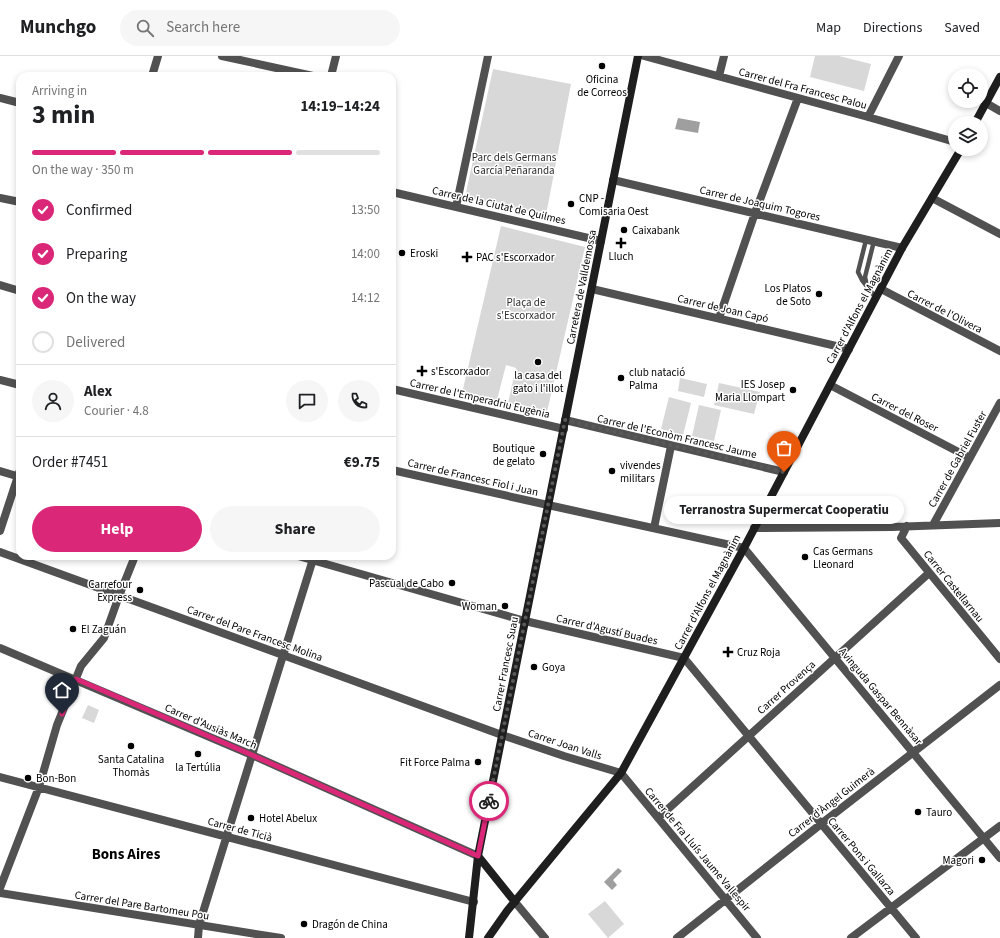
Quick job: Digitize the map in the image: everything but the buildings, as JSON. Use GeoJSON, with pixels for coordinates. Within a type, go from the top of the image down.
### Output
{"type":"FeatureCollection","features":[{"type":"Feature","properties":{"kind":"main road","name":"Carretera de Valldemossa"},"geometry":{"type":"LineString","coordinates":[[564,424],[638,56]]}},
{"type":"Feature","properties":{"kind":"main road"},"geometry":{"type":"LineString","coordinates":[[988,99],[1000,77]]}},
{"type":"Feature","properties":{"kind":"main road","name":"Carrer d'Alfons el Magnànim"},"geometry":{"type":"LineString","coordinates":[[488,938],[515,902],[621,773],[744,548],[902,248],[957,156]]}},
{"type":"Feature","properties":{"kind":"main road","name":"Carrer Francesc Suau"},"geometry":{"type":"LineString","coordinates":[[469,938],[478,856],[564,424]]}},
{"type":"Feature","properties":{"kind":"main road"},"geometry":{"type":"LineString","coordinates":[[478,856],[515,902]]}},
{"type":"Feature","properties":{"kind":"street"},"geometry":{"type":"LineString","coordinates":[[153,72],[158,56]]}},
{"type":"Feature","properties":{"kind":"street"},"geometry":{"type":"LineString","coordinates":[[222,56],[295,72]]}},
{"type":"Feature","properties":{"kind":"street"},"geometry":{"type":"LineString","coordinates":[[332,72],[336,56]]}},
{"type":"Feature","properties":{"kind":"street"},"geometry":{"type":"LineString","coordinates":[[456,207],[488,56]]}},
{"type":"Feature","properties":{"kind":"street","name":"Carrer del Fra Francesc Palou"},"geometry":{"type":"LineString","coordinates":[[644,56],[948,140]]}},
{"type":"Feature","properties":{"kind":"street"},"geometry":{"type":"LineString","coordinates":[[719,76],[724,56]]}},
{"type":"Feature","properties":{"kind":"street"},"geometry":{"type":"LineString","coordinates":[[868,117],[899,56]]}},
{"type":"Feature","properties":{"kind":"street"},"geometry":{"type":"LineString","coordinates":[[0,98],[16,102]]}},
{"type":"Feature","properties":{"kind":"street"},"geometry":{"type":"LineString","coordinates":[[719,318],[755,213],[798,98]]}},
{"type":"Feature","properties":{"kind":"street"},"geometry":{"type":"LineString","coordinates":[[988,104],[1000,111]]}},
{"type":"Feature","properties":{"kind":"street","name":"Carrer de Joaquim Togores"},"geometry":{"type":"LineString","coordinates":[[614,180],[902,248]]}},
{"type":"Feature","properties":{"kind":"street","name":"Carrer de la Ciutat de Quilmes"},"geometry":{"type":"LineString","coordinates":[[396,193],[601,241]]}},
{"type":"Feature","properties":{"kind":"street"},"geometry":{"type":"LineString","coordinates":[[0,198],[16,201]]}},
{"type":"Feature","properties":{"kind":"street"},"geometry":{"type":"LineString","coordinates":[[932,198],[1000,234]]}},
{"type":"Feature","properties":{"kind":"street"},"geometry":{"type":"LineString","coordinates":[[0,285],[16,290]]}},
{"type":"Feature","properties":{"kind":"street","name":"Carrer de Joan Capó"},"geometry":{"type":"LineString","coordinates":[[592,288],[849,349]]}},
{"type":"Feature","properties":{"kind":"street","name":"Carrer de l'Olivera"},"geometry":{"type":"LineString","coordinates":[[881,289],[1000,351]]}},
{"type":"Feature","properties":{"kind":"street"},"geometry":{"type":"LineString","coordinates":[[0,380],[16,384]]}},
{"type":"Feature","properties":{"kind":"street","name":"Carrer del Roser"},"geometry":{"type":"LineString","coordinates":[[830,385],[970,458]]}},
{"type":"Feature","properties":{"kind":"street","name":"Carrer de l'Emperadriu Eugènia"},"geometry":{"type":"LineString","coordinates":[[396,390],[564,424]]}},
{"type":"Feature","properties":{"kind":"street","name":"Carrer de Gabriel Fuster"},"geometry":{"type":"LineString","coordinates":[[933,525],[1000,403]]}},
{"type":"Feature","properties":{"kind":"street","name":"Carrer de l'Econòm Francesc Jaume"},"geometry":{"type":"LineString","coordinates":[[564,424],[671,446],[784,472]]}},
{"type":"Feature","properties":{"kind":"street"},"geometry":{"type":"LineString","coordinates":[[654,528],[671,446]]}},
{"type":"Feature","properties":{"kind":"street"},"geometry":{"type":"LineString","coordinates":[[0,471],[16,474]]}},
{"type":"Feature","properties":{"kind":"street","name":"Carrer de Francesc Fiol i Juan"},"geometry":{"type":"LineString","coordinates":[[396,471],[744,548]]}},
{"type":"Feature","properties":{"kind":"street"},"geometry":{"type":"LineString","coordinates":[[0,531],[16,483]]}},
{"type":"Feature","properties":{"kind":"street"},"geometry":{"type":"LineString","coordinates":[[754,528],[1000,523]]}},
{"type":"Feature","properties":{"kind":"street","name":"Carrer Castellarnau"},"geometry":{"type":"LineString","coordinates":[[907,526],[901,538],[1000,659]]}},
{"type":"Feature","properties":{"kind":"street","name":"Avinguda Gaspar Bennàsar"},"geometry":{"type":"LineString","coordinates":[[744,548],[1000,858]]}},
{"type":"Feature","properties":{"kind":"street","name":"Carrer del Pare Francesc Molina"},"geometry":{"type":"LineString","coordinates":[[0,552],[16,558]]}},
{"type":"Feature","properties":{"kind":"street","name":"Carrer del Pare Francesc Molina"},"geometry":{"type":"LineString","coordinates":[[22,560],[502,735]]}},
{"type":"Feature","properties":{"kind":"street"},"geometry":{"type":"LineString","coordinates":[[0,888],[39,787],[57,725],[82,666],[104,638],[119,596],[134,560]]}},
{"type":"Feature","properties":{"kind":"street"},"geometry":{"type":"LineString","coordinates":[[198,938],[199,925],[312,560]]}},
{"type":"Feature","properties":{"kind":"street","name":"Carrer d'Agustí Buades"},"geometry":{"type":"LineString","coordinates":[[320,560],[525,621],[684,658]]}},
{"type":"Feature","properties":{"kind":"street","name":"Carrer Provença"},"geometry":{"type":"LineString","coordinates":[[658,818],[929,572]]}},
{"type":"Feature","properties":{"kind":"street","name":"Carrer d'Ausiàs March"},"geometry":{"type":"LineString","coordinates":[[0,648],[252,755],[478,856]]}},
{"type":"Feature","properties":{"kind":"street","name":"Carrer Pons i Gallarza"},"geometry":{"type":"LineString","coordinates":[[684,658],[916,938]]}},
{"type":"Feature","properties":{"kind":"street","name":"Carrer d'Àngel Guimerà"},"geometry":{"type":"LineString","coordinates":[[677,938],[1000,685]]}},
{"type":"Feature","properties":{"kind":"street","name":"Carrer Joan Valls"},"geometry":{"type":"LineString","coordinates":[[502,735],[621,773]]}},
{"type":"Feature","properties":{"kind":"street","name":"Carrer de Fra Lluís Jaume Vallespir"},"geometry":{"type":"LineString","coordinates":[[621,773],[757,938]]}},
{"type":"Feature","properties":{"kind":"street","name":"Carrer de Ticià"},"geometry":{"type":"LineString","coordinates":[[0,777],[474,902]]}},
{"type":"Feature","properties":{"kind":"street"},"geometry":{"type":"LineString","coordinates":[[851,938],[1000,826]]}},
{"type":"Feature","properties":{"kind":"street","name":"Carrer del Pare Bartomeu Pou"},"geometry":{"type":"LineString","coordinates":[[0,893],[281,938]]}},
{"type":"Feature","properties":{"kind":"street"},"geometry":{"type":"LineString","coordinates":[[515,902],[545,938]]}},
{"type":"Feature","properties":{"kind":"lane"},"geometry":{"type":"LineString","coordinates":[[867,288],[865,277],[870,240]]}},
{"type":"Feature","properties":{"kind":"lane"},"geometry":{"type":"LineString","coordinates":[[870,240],[858,272],[867,288],[876,298]]}},
{"type":"Feature","properties":{"kind":"green space"},"geometry":{"type":"Polygon","coordinates":[[[815,56],[839,56],[871,64],[864,91],[810,77],[815,56]]]}},
{"type":"Feature","properties":{"kind":"green space","name":"Parc dels Germans García Peñaranda"},"geometry":{"type":"Polygon","coordinates":[[[493,69],[571,84],[546,215],[465,197],[493,69]]]}},
{"type":"Feature","properties":{"kind":"green space","name":"Plaça de s'Escorxador"},"geometry":{"type":"Polygon","coordinates":[[[501,226],[585,247],[547,412],[508,403],[516,368],[506,365],[497,400],[466,393],[463,389],[501,226]]]}},
{"type":"Feature","properties":{"kind":"green space"},"geometry":{"type":"Polygon","coordinates":[[[680,378],[707,384],[704,397],[678,391],[680,378]]]}},
{"type":"Feature","properties":{"kind":"green space"},"geometry":{"type":"Polygon","coordinates":[[[719,383],[760,392],[754,414],[714,405],[719,383]]]}},
{"type":"Feature","properties":{"kind":"green space"},"geometry":{"type":"Polygon","coordinates":[[[669,397],[691,403],[683,435],[661,429],[669,397]]]}},
{"type":"Feature","properties":{"kind":"green space"},"geometry":{"type":"Polygon","coordinates":[[[699,405],[721,410],[714,441],[692,436],[699,405]]]}},
{"type":"Feature","properties":{"kind":"green space"},"geometry":{"type":"Polygon","coordinates":[[[88,705],[99,710],[94,723],[82,718],[88,705]]]}},
{"type":"Feature","properties":{"kind":"green space"},"geometry":{"type":"Polygon","coordinates":[[[605,901],[624,924],[608,938],[588,914],[605,901]]]}},
{"type":"Feature","properties":{"kind":"shaded area"},"geometry":{"type":"Polygon","coordinates":[[[678,118],[700,122],[698,133],[675,129],[678,118]]]}},
{"type":"Feature","properties":{"kind":"shaded area"},"geometry":{"type":"Polygon","coordinates":[[[618,868],[622,871],[613,880],[617,885],[612,890],[604,882],[618,868]]]}},
{"type":"Feature","properties":{"kind":"way so far"},"geometry":{"type":"LineString","coordinates":[[489,801],[565,420],[784,472]]}},
{"type":"Feature","properties":{"kind":"place","name":"Oficina de Correos"},"geometry":{"type":"Point","coordinates":[602,66]}},
{"type":"Feature","properties":{"kind":"place","name":"CNP - Comisaria Oest"},"geometry":{"type":"Point","coordinates":[571,204]}},
{"type":"Feature","properties":{"kind":"place","name":"Caixabank"},"geometry":{"type":"Point","coordinates":[624,230]}},
{"type":"Feature","properties":{"kind":"place","name":"Lluch"},"geometry":{"type":"Point","coordinates":[621,243]}},
{"type":"Feature","properties":{"kind":"place","name":"Eroski"},"geometry":{"type":"Point","coordinates":[402,253]}},
{"type":"Feature","properties":{"kind":"place","name":"PAC s'Escorxador"},"geometry":{"type":"Point","coordinates":[467,257]}},
{"type":"Feature","properties":{"kind":"place","name":"Los Platos de Soto"},"geometry":{"type":"Point","coordinates":[819,294]}},
{"type":"Feature","properties":{"kind":"place","name":"la casa del gato i l'illot"},"geometry":{"type":"Point","coordinates":[538,362]}},
{"type":"Feature","properties":{"kind":"place","name":"s'Escorxador"},"geometry":{"type":"Point","coordinates":[422,371]}},
{"type":"Feature","properties":{"kind":"place","name":"club natació Palma"},"geometry":{"type":"Point","coordinates":[621,378]}},
{"type":"Feature","properties":{"kind":"place","name":"IES Josep Maria Llompart"},"geometry":{"type":"Point","coordinates":[793,390]}},
{"type":"Feature","properties":{"kind":"place","name":"Boutique de gelato"},"geometry":{"type":"Point","coordinates":[543,454]}},
{"type":"Feature","properties":{"kind":"place","name":"vivendes militars"},"geometry":{"type":"Point","coordinates":[612,471]}},
{"type":"Feature","properties":{"kind":"place","name":"Terranostra Supermercat Cooperatiu"},"geometry":{"type":"Point","coordinates":[784,472]}},
{"type":"Feature","properties":{"kind":"place","name":"Cas Germans Lleonard"},"geometry":{"type":"Point","coordinates":[805,557]}},
{"type":"Feature","properties":{"kind":"place","name":"Pascual de Cabo"},"geometry":{"type":"Point","coordinates":[452,583]}},
{"type":"Feature","properties":{"kind":"place","name":"Carrefour Express"},"geometry":{"type":"Point","coordinates":[140,590]}},
{"type":"Feature","properties":{"kind":"place","name":"Woman"},"geometry":{"type":"Point","coordinates":[505,606]}},
{"type":"Feature","properties":{"kind":"place","name":"El Zaguán"},"geometry":{"type":"Point","coordinates":[73,629]}},
{"type":"Feature","properties":{"kind":"place","name":"Cruz Roja"},"geometry":{"type":"Point","coordinates":[728,652]}},
{"type":"Feature","properties":{"kind":"place","name":"Goya"},"geometry":{"type":"Point","coordinates":[534,667]}},
{"type":"Feature","properties":{"kind":"place","name":"Santa Catalina Thomàs"},"geometry":{"type":"Point","coordinates":[131,746]}},
{"type":"Feature","properties":{"kind":"place","name":"la Tertúlia"},"geometry":{"type":"Point","coordinates":[198,754]}},
{"type":"Feature","properties":{"kind":"place","name":"Fit Force Palma"},"geometry":{"type":"Point","coordinates":[478,762]}},
{"type":"Feature","properties":{"kind":"place","name":"Bon-Bon"},"geometry":{"type":"Point","coordinates":[28,778]}},
{"type":"Feature","properties":{"kind":"place","name":"Tauro"},"geometry":{"type":"Point","coordinates":[918,812]}},
{"type":"Feature","properties":{"kind":"place","name":"Hotel Abelux"},"geometry":{"type":"Point","coordinates":[251,818]}},
{"type":"Feature","properties":{"kind":"place","name":"Magori"},"geometry":{"type":"Point","coordinates":[982,860]}},
{"type":"Feature","properties":{"kind":"place","name":"Dragón de China"},"geometry":{"type":"Point","coordinates":[304,924]}},
{"type":"Feature","properties":{"kind":"district","name":"Bons Aires"},"geometry":{"type":"Point","coordinates":[126,854]}},
{"type":"Feature","properties":{"kind":"route"},"geometry":{"type":"LineString","coordinates":[[62,714],[76,679],[252,755],[478,856],[489,801]]}}]}
